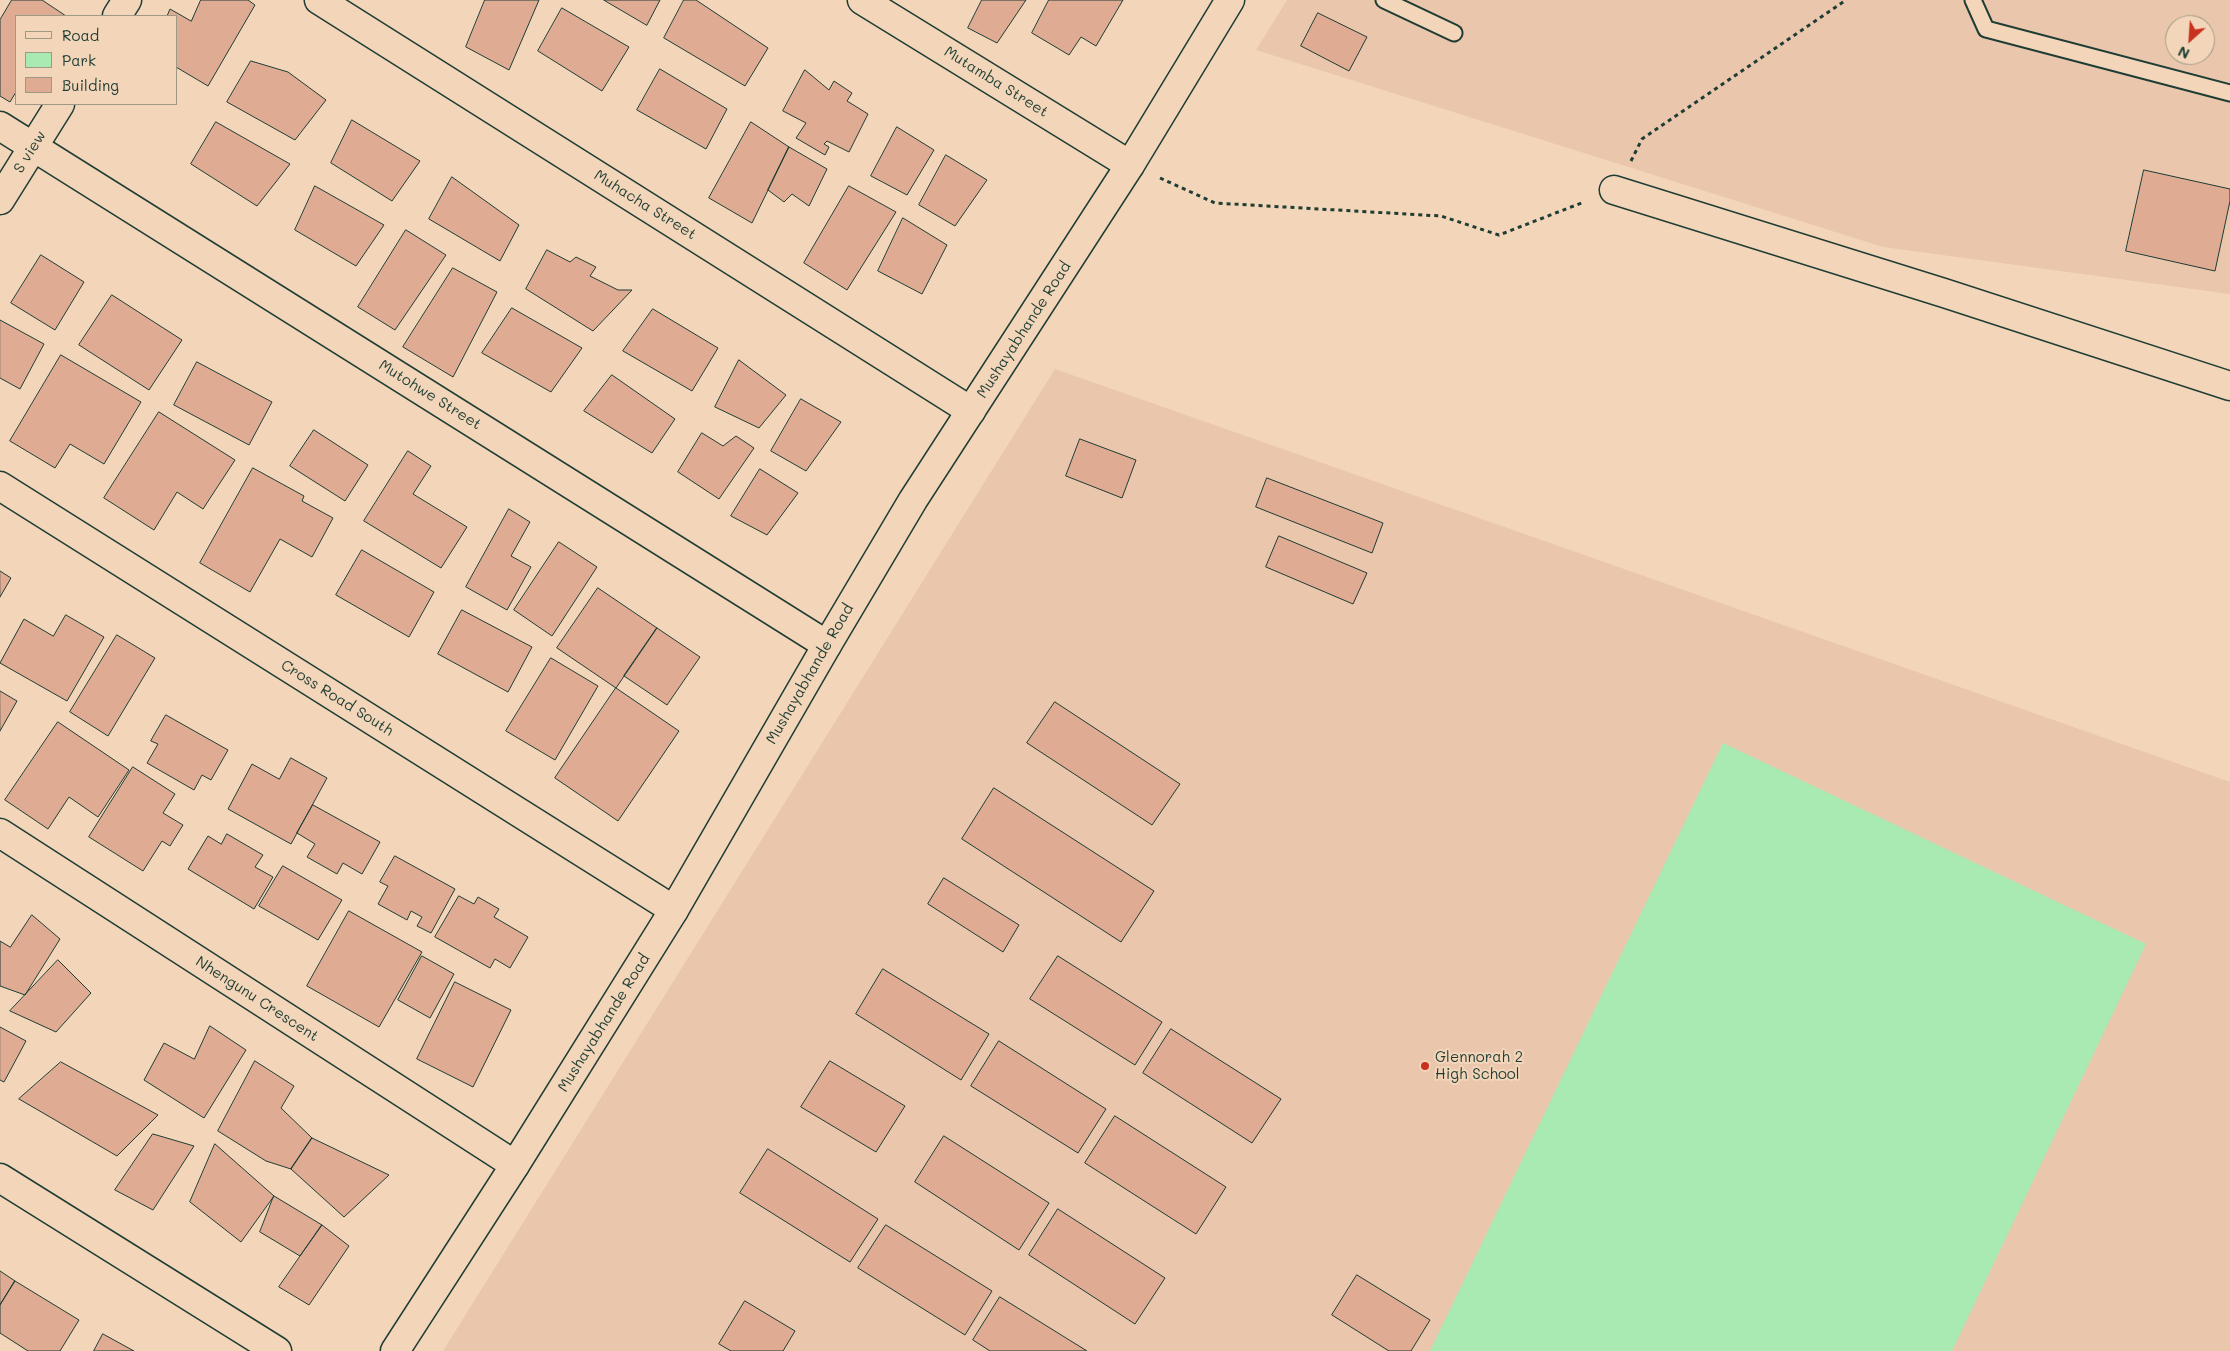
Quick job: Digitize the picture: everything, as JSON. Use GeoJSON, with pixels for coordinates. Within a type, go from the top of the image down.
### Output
{"type":"FeatureCollection","features":[{"type":"Feature","properties":{"kind":"street"},"geometry":{"type":"LineString","coordinates":[[118,15],[127,0]]}},
{"type":"Feature","properties":{"kind":"street","name":"Muhacha Street"},"geometry":{"type":"LineString","coordinates":[[319,0],[971,411]]}},
{"type":"Feature","properties":{"kind":"street","name":"Mutamba Street"},"geometry":{"type":"LineString","coordinates":[[862,0],[1130,164]]}},
{"type":"Feature","properties":{"kind":"street","name":"Mushayabhande Road"},"geometry":{"type":"LineString","coordinates":[[395,1351],[515,1165],[674,910],[826,645],[913,500],[1130,164],[1230,0]]}},
{"type":"Feature","properties":{"kind":"street","name":"S view"},"geometry":{"type":"LineString","coordinates":[[0,200],[59,105]]}},
{"type":"Feature","properties":{"kind":"street","name":"Mutohwe Street"},"geometry":{"type":"LineString","coordinates":[[0,126],[34,145],[826,645]]}},
{"type":"Feature","properties":{"kind":"street"},"geometry":{"type":"LineString","coordinates":[[1614,190],[1944,292],[2230,386]]}},
{"type":"Feature","properties":{"kind":"street","name":"Cross Road South"},"geometry":{"type":"LineString","coordinates":[[0,486],[674,910]]}},
{"type":"Feature","properties":{"kind":"street","name":"Nhengunu Crescent"},"geometry":{"type":"LineString","coordinates":[[0,834],[515,1165]]}},
{"type":"Feature","properties":{"kind":"street"},"geometry":{"type":"LineString","coordinates":[[0,1178],[276,1351]]}},
{"type":"Feature","properties":{"kind":"lane"},"geometry":{"type":"LineString","coordinates":[[1384,0],[1454,33]]}},
{"type":"Feature","properties":{"kind":"lane"},"geometry":{"type":"LineString","coordinates":[[1973,0],[1986,29],[2230,93]]}},
{"type":"Feature","properties":{"kind":"path"},"geometry":{"type":"LineString","coordinates":[[1130,164],[1215,203],[1441,216],[1499,235],[1614,190],[1642,140],[1846,0]]}},
{"type":"Feature","properties":{"kind":"shaded area"},"geometry":{"type":"Polygon","coordinates":[[[1287,0],[2230,0],[2230,294],[1883,247],[1256,50],[1287,0]]]}},
{"type":"Feature","properties":{"kind":"shaded area","name":"Glennorah 2 High School"},"geometry":{"type":"Polygon","coordinates":[[[1055,369],[2230,782],[2230,1351],[443,1351],[1055,369]]]}},
{"type":"Feature","properties":{"kind":"green space"},"geometry":{"type":"Polygon","coordinates":[[[1723,743],[2146,944],[1952,1351],[1430,1351],[1723,743]]]}},
{"type":"Feature","properties":{"kind":"building"},"geometry":{"type":"Polygon","coordinates":[[[12,0],[42,0],[64,15],[15,15],[15,94],[10,102],[0,96],[0,20],[12,0]]]}},
{"type":"Feature","properties":{"kind":"building"},"geometry":{"type":"Polygon","coordinates":[[[201,0],[248,0],[255,5],[208,86],[178,68],[178,15],[167,15],[170,9],[191,21],[201,0]]]}},
{"type":"Feature","properties":{"kind":"building"},"geometry":{"type":"Polygon","coordinates":[[[485,0],[539,0],[509,70],[466,47],[485,0]]]}},
{"type":"Feature","properties":{"kind":"building"},"geometry":{"type":"Polygon","coordinates":[[[604,0],[660,0],[647,25],[604,0]]]}},
{"type":"Feature","properties":{"kind":"building"},"geometry":{"type":"Polygon","coordinates":[[[684,0],[696,0],[768,48],[745,86],[664,38],[684,0]]]}},
{"type":"Feature","properties":{"kind":"building"},"geometry":{"type":"Polygon","coordinates":[[[982,0],[1026,0],[997,43],[968,28],[982,0]]]}},
{"type":"Feature","properties":{"kind":"building"},"geometry":{"type":"Polygon","coordinates":[[[1049,0],[1123,0],[1096,46],[1081,37],[1069,55],[1032,33],[1049,0]]]}},
{"type":"Feature","properties":{"kind":"building"},"geometry":{"type":"Polygon","coordinates":[[[562,8],[629,47],[602,91],[538,51],[562,8]]]}},
{"type":"Feature","properties":{"kind":"building"},"geometry":{"type":"Polygon","coordinates":[[[1318,13],[1367,37],[1349,71],[1301,46],[1318,13]]]}},
{"type":"Feature","properties":{"kind":"building"},"geometry":{"type":"Polygon","coordinates":[[[251,61],[288,72],[326,100],[295,140],[227,102],[251,61]]]}},
{"type":"Feature","properties":{"kind":"building"},"geometry":{"type":"Polygon","coordinates":[[[660,69],[727,109],[706,149],[637,110],[660,69]]]}},
{"type":"Feature","properties":{"kind":"building"},"geometry":{"type":"Polygon","coordinates":[[[805,70],[829,90],[834,81],[852,93],[847,101],[868,114],[849,152],[827,141],[824,144],[829,147],[825,155],[796,138],[806,123],[783,111],[805,70]]]}},
{"type":"Feature","properties":{"kind":"building"},"geometry":{"type":"Polygon","coordinates":[[[352,120],[420,161],[392,201],[331,163],[352,120]]]}},
{"type":"Feature","properties":{"kind":"building"},"geometry":{"type":"Polygon","coordinates":[[[216,122],[290,164],[257,206],[191,164],[216,122]]]}},
{"type":"Feature","properties":{"kind":"building"},"geometry":{"type":"Polygon","coordinates":[[[751,122],[789,147],[752,223],[709,198],[751,122]]]}},
{"type":"Feature","properties":{"kind":"building"},"geometry":{"type":"Polygon","coordinates":[[[897,127],[934,150],[907,195],[871,176],[897,127]]]}},
{"type":"Feature","properties":{"kind":"building"},"geometry":{"type":"Polygon","coordinates":[[[789,147],[827,169],[809,206],[792,194],[784,202],[768,190],[789,147]]]}},
{"type":"Feature","properties":{"kind":"building"},"geometry":{"type":"Polygon","coordinates":[[[946,155],[987,180],[955,226],[919,205],[946,155]]]}},
{"type":"Feature","properties":{"kind":"building"},"geometry":{"type":"Polygon","coordinates":[[[2144,170],[2230,189],[2230,201],[2215,271],[2126,251],[2144,170]]]}},
{"type":"Feature","properties":{"kind":"building"},"geometry":{"type":"Polygon","coordinates":[[[452,177],[519,225],[500,261],[429,219],[452,177]]]}},
{"type":"Feature","properties":{"kind":"building"},"geometry":{"type":"Polygon","coordinates":[[[315,186],[384,225],[356,266],[295,230],[315,186]]]}},
{"type":"Feature","properties":{"kind":"building"},"geometry":{"type":"Polygon","coordinates":[[[849,186],[896,212],[847,290],[804,263],[849,186]]]}},
{"type":"Feature","properties":{"kind":"building"},"geometry":{"type":"Polygon","coordinates":[[[903,218],[947,245],[922,294],[878,271],[903,218]]]}},
{"type":"Feature","properties":{"kind":"building"},"geometry":{"type":"Polygon","coordinates":[[[406,230],[446,255],[395,330],[358,307],[406,230]]]}},
{"type":"Feature","properties":{"kind":"building"},"geometry":{"type":"Polygon","coordinates":[[[547,250],[570,262],[576,257],[596,267],[590,276],[618,290],[632,290],[593,331],[526,289],[547,250]]]}},
{"type":"Feature","properties":{"kind":"building"},"geometry":{"type":"Polygon","coordinates":[[[41,255],[84,282],[55,330],[11,303],[41,255]]]}},
{"type":"Feature","properties":{"kind":"building"},"geometry":{"type":"Polygon","coordinates":[[[453,268],[497,292],[453,377],[403,347],[453,268]]]}},
{"type":"Feature","properties":{"kind":"building"},"geometry":{"type":"Polygon","coordinates":[[[112,295],[182,340],[149,390],[79,345],[112,295]]]}},
{"type":"Feature","properties":{"kind":"building"},"geometry":{"type":"Polygon","coordinates":[[[512,308],[582,348],[551,392],[482,353],[512,308]]]}},
{"type":"Feature","properties":{"kind":"building"},"geometry":{"type":"Polygon","coordinates":[[[653,309],[718,348],[692,391],[623,351],[653,309]]]}},
{"type":"Feature","properties":{"kind":"building"},"geometry":{"type":"Polygon","coordinates":[[[0,320],[44,344],[20,389],[0,378],[0,320]]]}},
{"type":"Feature","properties":{"kind":"building"},"geometry":{"type":"Polygon","coordinates":[[[61,355],[141,402],[104,464],[70,444],[55,468],[10,441],[61,355]]]}},
{"type":"Feature","properties":{"kind":"building"},"geometry":{"type":"Polygon","coordinates":[[[739,360],[786,395],[759,428],[715,407],[739,360]]]}},
{"type":"Feature","properties":{"kind":"building"},"geometry":{"type":"Polygon","coordinates":[[[197,362],[272,402],[249,445],[174,405],[197,362]]]}},
{"type":"Feature","properties":{"kind":"building"},"geometry":{"type":"Polygon","coordinates":[[[612,375],[675,419],[652,453],[584,411],[612,375]]]}},
{"type":"Feature","properties":{"kind":"building"},"geometry":{"type":"Polygon","coordinates":[[[801,399],[841,422],[806,471],[771,451],[801,399]]]}},
{"type":"Feature","properties":{"kind":"building"},"geometry":{"type":"Polygon","coordinates":[[[159,412],[235,460],[203,509],[177,492],[154,530],[104,498],[159,412]]]}},
{"type":"Feature","properties":{"kind":"building"},"geometry":{"type":"Polygon","coordinates":[[[314,430],[368,465],[345,501],[290,466],[314,430]]]}},
{"type":"Feature","properties":{"kind":"building"},"geometry":{"type":"Polygon","coordinates":[[[702,433],[723,446],[736,436],[754,448],[719,499],[678,472],[702,433]]]}},
{"type":"Feature","properties":{"kind":"building"},"geometry":{"type":"Polygon","coordinates":[[[1080,439],[1136,460],[1122,498],[1066,476],[1080,439]]]}},
{"type":"Feature","properties":{"kind":"building"},"geometry":{"type":"Polygon","coordinates":[[[408,451],[431,466],[413,494],[467,527],[441,568],[364,521],[408,451]]]}},
{"type":"Feature","properties":{"kind":"building"},"geometry":{"type":"Polygon","coordinates":[[[253,468],[304,496],[302,501],[333,518],[312,557],[280,539],[250,592],[200,563],[253,468]]]}},
{"type":"Feature","properties":{"kind":"building"},"geometry":{"type":"Polygon","coordinates":[[[760,469],[798,493],[767,535],[731,516],[760,469]]]}},
{"type":"Feature","properties":{"kind":"building"},"geometry":{"type":"Polygon","coordinates":[[[1267,478],[1383,523],[1372,553],[1256,507],[1267,478]]]}},
{"type":"Feature","properties":{"kind":"building"},"geometry":{"type":"Polygon","coordinates":[[[509,509],[530,522],[511,556],[531,567],[507,610],[466,587],[509,509]]]}},
{"type":"Feature","properties":{"kind":"building"},"geometry":{"type":"Polygon","coordinates":[[[1279,536],[1367,573],[1353,604],[1266,567],[1279,536]]]}},
{"type":"Feature","properties":{"kind":"building"},"geometry":{"type":"Polygon","coordinates":[[[559,542],[597,567],[552,636],[514,610],[559,542]]]}},
{"type":"Feature","properties":{"kind":"building"},"geometry":{"type":"Polygon","coordinates":[[[362,550],[434,592],[409,637],[336,595],[362,550]]]}},
{"type":"Feature","properties":{"kind":"building"},"geometry":{"type":"Polygon","coordinates":[[[0,571],[11,578],[0,597],[0,571]]]}},
{"type":"Feature","properties":{"kind":"building"},"geometry":{"type":"Polygon","coordinates":[[[598,588],[657,628],[616,688],[557,648],[598,588]]]}},
{"type":"Feature","properties":{"kind":"building"},"geometry":{"type":"Polygon","coordinates":[[[462,610],[532,647],[508,692],[438,654],[462,610]]]}},
{"type":"Feature","properties":{"kind":"building"},"geometry":{"type":"Polygon","coordinates":[[[66,615],[104,637],[67,701],[0,663],[24,619],[53,636],[66,615]]]}},
{"type":"Feature","properties":{"kind":"building"},"geometry":{"type":"Polygon","coordinates":[[[657,628],[700,657],[667,705],[624,676],[657,628]]]}},
{"type":"Feature","properties":{"kind":"building"},"geometry":{"type":"Polygon","coordinates":[[[117,635],[155,658],[108,736],[70,712],[117,635]]]}},
{"type":"Feature","properties":{"kind":"building"},"geometry":{"type":"Polygon","coordinates":[[[551,658],[598,686],[555,760],[506,731],[551,658]]]}},
{"type":"Feature","properties":{"kind":"building"},"geometry":{"type":"Polygon","coordinates":[[[616,688],[679,731],[618,821],[555,778],[616,688]]]}},
{"type":"Feature","properties":{"kind":"building"},"geometry":{"type":"Polygon","coordinates":[[[0,691],[17,701],[0,731],[0,691]]]}},
{"type":"Feature","properties":{"kind":"building"},"geometry":{"type":"Polygon","coordinates":[[[1055,702],[1180,784],[1152,825],[1027,743],[1055,702]]]}},
{"type":"Feature","properties":{"kind":"building"},"geometry":{"type":"Polygon","coordinates":[[[166,715],[228,750],[211,780],[202,775],[194,790],[147,763],[158,744],[151,741],[166,715]]]}},
{"type":"Feature","properties":{"kind":"building"},"geometry":{"type":"Polygon","coordinates":[[[58,722],[129,770],[98,817],[69,797],[48,829],[5,800],[58,722]]]}},
{"type":"Feature","properties":{"kind":"building"},"geometry":{"type":"Polygon","coordinates":[[[291,758],[327,778],[291,844],[228,809],[252,764],[279,779],[291,758]]]}},
{"type":"Feature","properties":{"kind":"building"},"geometry":{"type":"Polygon","coordinates":[[[133,767],[175,794],[163,813],[183,825],[170,846],[162,841],[143,871],[89,837],[133,767]]]}},
{"type":"Feature","properties":{"kind":"building"},"geometry":{"type":"Polygon","coordinates":[[[994,788],[1154,891],[1121,942],[962,839],[994,788]]]}},
{"type":"Feature","properties":{"kind":"building"},"geometry":{"type":"Polygon","coordinates":[[[313,805],[380,842],[362,874],[343,863],[337,874],[307,857],[315,844],[297,833],[313,805]]]}},
{"type":"Feature","properties":{"kind":"building"},"geometry":{"type":"Polygon","coordinates":[[[227,834],[263,855],[255,867],[273,877],[254,909],[188,869],[208,836],[221,844],[227,834]]]}},
{"type":"Feature","properties":{"kind":"building"},"geometry":{"type":"Polygon","coordinates":[[[395,856],[455,889],[431,933],[417,926],[422,917],[411,911],[407,920],[378,904],[388,886],[380,882],[395,856]]]}},
{"type":"Feature","properties":{"kind":"building"},"geometry":{"type":"Polygon","coordinates":[[[283,866],[342,900],[318,940],[259,906],[283,866]]]}},
{"type":"Feature","properties":{"kind":"building"},"geometry":{"type":"Polygon","coordinates":[[[944,878],[1019,925],[1003,952],[928,904],[944,878]]]}},
{"type":"Feature","properties":{"kind":"building"},"geometry":{"type":"Polygon","coordinates":[[[459,896],[474,904],[478,897],[499,909],[494,917],[528,937],[510,968],[495,959],[490,968],[435,937],[459,896]]]}},
{"type":"Feature","properties":{"kind":"building"},"geometry":{"type":"Polygon","coordinates":[[[349,911],[422,952],[379,1027],[307,986],[349,911]]]}},
{"type":"Feature","properties":{"kind":"building"},"geometry":{"type":"Polygon","coordinates":[[[32,915],[60,939],[25,995],[0,986],[0,941],[10,947],[32,915]]]}},
{"type":"Feature","properties":{"kind":"building"},"geometry":{"type":"Polygon","coordinates":[[[422,956],[454,974],[430,1018],[398,1000],[422,956]]]}},
{"type":"Feature","properties":{"kind":"building"},"geometry":{"type":"Polygon","coordinates":[[[1058,956],[1162,1022],[1135,1065],[1030,999],[1058,956]]]}},
{"type":"Feature","properties":{"kind":"building"},"geometry":{"type":"Polygon","coordinates":[[[58,960],[91,993],[56,1032],[10,1011],[58,960]]]}},
{"type":"Feature","properties":{"kind":"building"},"geometry":{"type":"Polygon","coordinates":[[[883,969],[989,1034],[961,1080],[856,1014],[883,969]]]}},
{"type":"Feature","properties":{"kind":"building"},"geometry":{"type":"Polygon","coordinates":[[[455,982],[511,1010],[473,1087],[417,1059],[455,982]]]}},
{"type":"Feature","properties":{"kind":"building"},"geometry":{"type":"Polygon","coordinates":[[[210,1026],[246,1050],[204,1118],[144,1080],[164,1043],[194,1059],[210,1026]]]}},
{"type":"Feature","properties":{"kind":"building"},"geometry":{"type":"Polygon","coordinates":[[[0,1027],[26,1041],[4,1082],[0,1080],[0,1027]]]}},
{"type":"Feature","properties":{"kind":"building"},"geometry":{"type":"Polygon","coordinates":[[[1171,1029],[1281,1099],[1252,1143],[1143,1073],[1171,1029]]]}},
{"type":"Feature","properties":{"kind":"building"},"geometry":{"type":"Polygon","coordinates":[[[999,1041],[1106,1109],[1078,1153],[971,1086],[999,1041]]]}},
{"type":"Feature","properties":{"kind":"building"},"geometry":{"type":"Polygon","coordinates":[[[255,1061],[294,1086],[281,1108],[312,1138],[291,1169],[266,1161],[218,1131],[255,1061]]]}},
{"type":"Feature","properties":{"kind":"building"},"geometry":{"type":"Polygon","coordinates":[[[830,1061],[905,1106],[876,1152],[801,1107],[830,1061]]]}},
{"type":"Feature","properties":{"kind":"building"},"geometry":{"type":"Polygon","coordinates":[[[61,1062],[158,1115],[117,1156],[19,1099],[61,1062]]]}},
{"type":"Feature","properties":{"kind":"building"},"geometry":{"type":"Polygon","coordinates":[[[1115,1116],[1226,1187],[1196,1234],[1085,1163],[1115,1116]]]}},
{"type":"Feature","properties":{"kind":"building"},"geometry":{"type":"Polygon","coordinates":[[[153,1134],[194,1146],[153,1210],[115,1190],[153,1134]]]}},
{"type":"Feature","properties":{"kind":"building"},"geometry":{"type":"Polygon","coordinates":[[[944,1136],[1049,1203],[1019,1250],[915,1182],[944,1136]]]}},
{"type":"Feature","properties":{"kind":"building"},"geometry":{"type":"Polygon","coordinates":[[[312,1138],[389,1175],[344,1217],[291,1169],[312,1138]]]}},
{"type":"Feature","properties":{"kind":"building"},"geometry":{"type":"Polygon","coordinates":[[[215,1144],[274,1196],[241,1242],[190,1202],[215,1144]]]}},
{"type":"Feature","properties":{"kind":"building"},"geometry":{"type":"Polygon","coordinates":[[[768,1149],[878,1219],[850,1262],[740,1193],[768,1149]]]}},
{"type":"Feature","properties":{"kind":"building"},"geometry":{"type":"Polygon","coordinates":[[[274,1196],[322,1225],[300,1256],[260,1232],[274,1196]]]}},
{"type":"Feature","properties":{"kind":"building"},"geometry":{"type":"Polygon","coordinates":[[[1058,1209],[1165,1278],[1135,1324],[1029,1255],[1058,1209]]]}},
{"type":"Feature","properties":{"kind":"building"},"geometry":{"type":"Polygon","coordinates":[[[322,1225],[349,1246],[309,1305],[279,1287],[322,1225]]]}},
{"type":"Feature","properties":{"kind":"building"},"geometry":{"type":"Polygon","coordinates":[[[886,1225],[992,1291],[965,1335],[858,1268],[886,1225]]]}},
{"type":"Feature","properties":{"kind":"building"},"geometry":{"type":"Polygon","coordinates":[[[0,1271],[15,1281],[0,1305],[0,1271]]]}},
{"type":"Feature","properties":{"kind":"building"},"geometry":{"type":"Polygon","coordinates":[[[1357,1275],[1430,1320],[1411,1351],[1389,1351],[1332,1315],[1357,1275]]]}},
{"type":"Feature","properties":{"kind":"building"},"geometry":{"type":"Polygon","coordinates":[[[15,1281],[79,1320],[60,1351],[28,1351],[0,1333],[0,1305],[15,1281]]]}},
{"type":"Feature","properties":{"kind":"building"},"geometry":{"type":"Polygon","coordinates":[[[1000,1297],[1087,1351],[990,1351],[973,1340],[1000,1297]]]}},
{"type":"Feature","properties":{"kind":"building"},"geometry":{"type":"Polygon","coordinates":[[[745,1301],[795,1331],[783,1351],[731,1351],[719,1344],[745,1301]]]}},
{"type":"Feature","properties":{"kind":"building"},"geometry":{"type":"Polygon","coordinates":[[[103,1334],[134,1351],[94,1351],[103,1334]]]}},
{"type":"Feature","properties":{"kind":"place","name":"Glennorah 2 High School"},"geometry":{"type":"Point","coordinates":[1425,1066]}}]}
